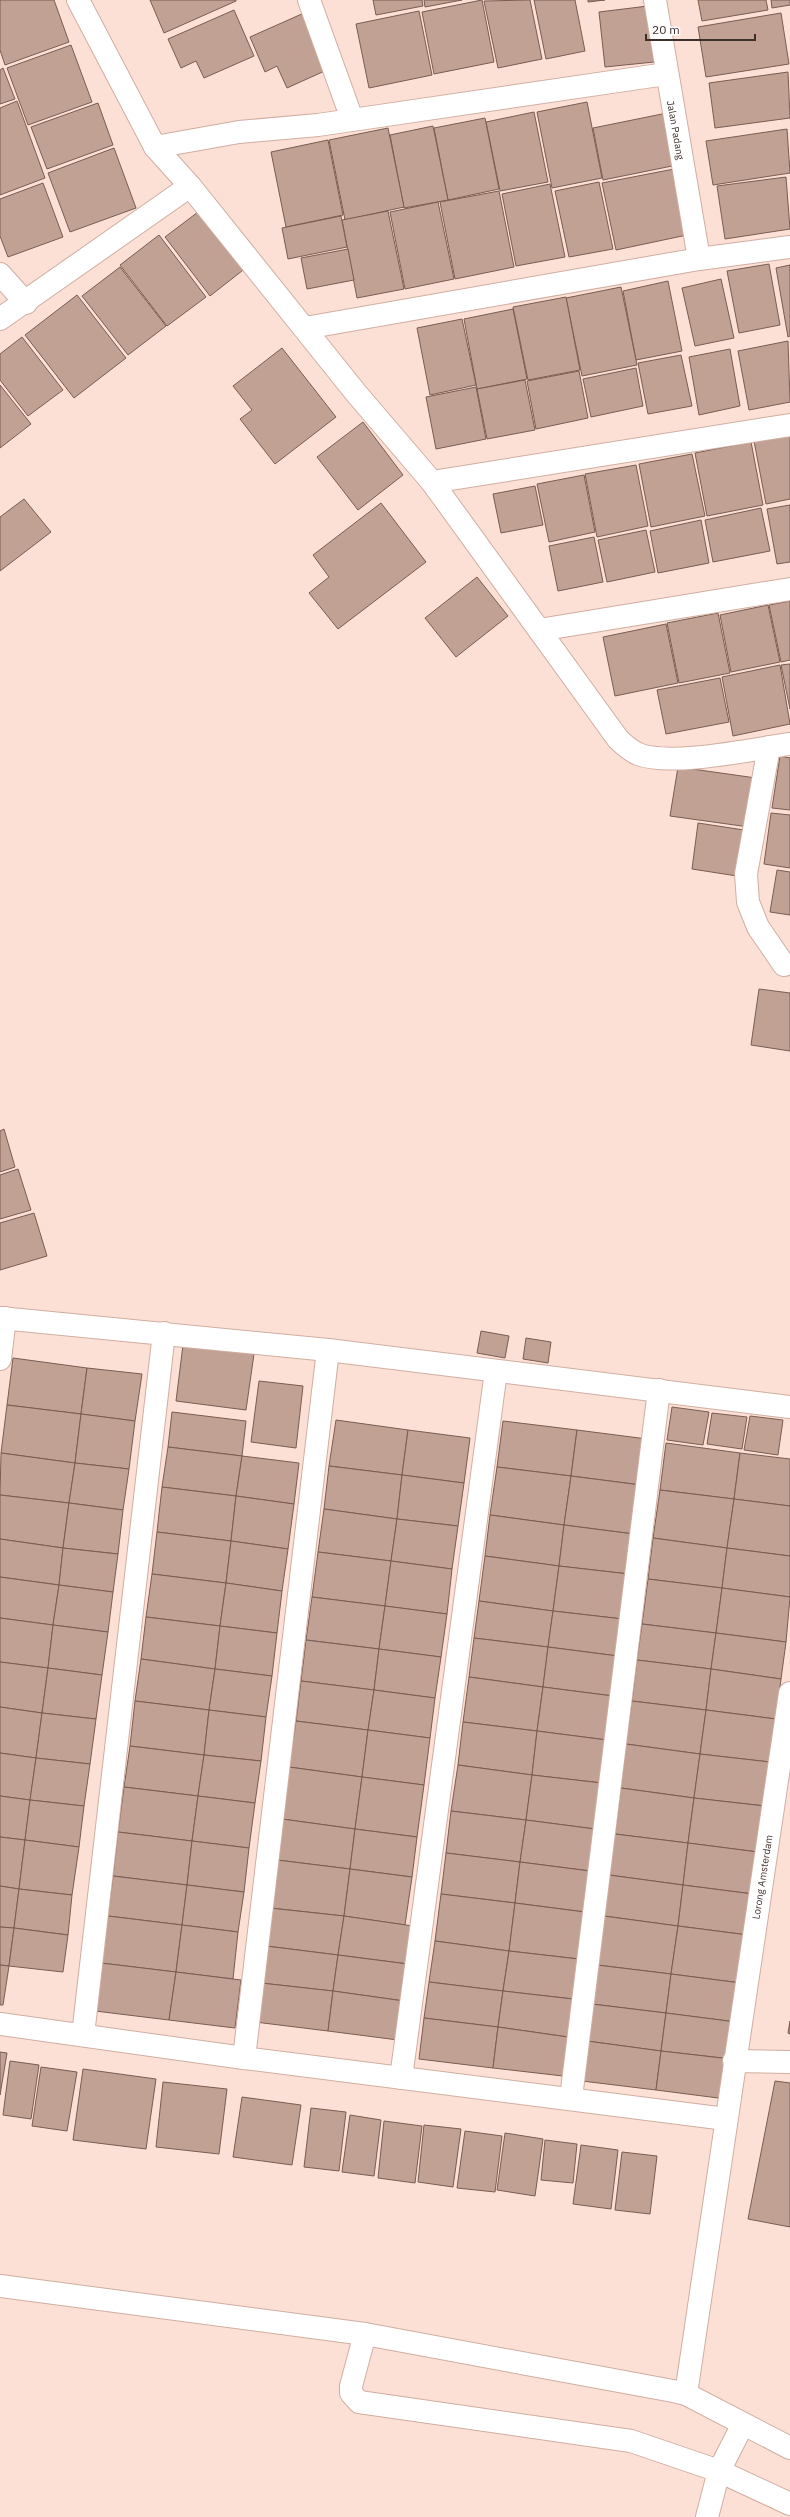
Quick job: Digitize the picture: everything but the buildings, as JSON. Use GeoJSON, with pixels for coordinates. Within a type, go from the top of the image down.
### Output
{"type":"FeatureCollection","features":[{"type":"Feature","properties":{"kind":"street"},"geometry":{"type":"LineString","coordinates":[[78,0],[155,146],[190,186],[432,482],[626,748],[639,754],[654,757],[692,757],[790,744]]}},
{"type":"Feature","properties":{"kind":"street"},"geometry":{"type":"LineString","coordinates":[[309,0],[352,118]]}},
{"type":"Feature","properties":{"kind":"street","name":"Jalan Padang"},"geometry":{"type":"LineString","coordinates":[[654,0],[699,259]]}},
{"type":"Feature","properties":{"kind":"street"},"geometry":{"type":"LineString","coordinates":[[155,146],[239,132],[318,125],[352,118],[666,74]]}},
{"type":"Feature","properties":{"kind":"street"},"geometry":{"type":"LineString","coordinates":[[0,319],[26,303],[190,186]]}},
{"type":"Feature","properties":{"kind":"street"},"geometry":{"type":"LineString","coordinates":[[305,328],[699,259],[790,247]]}},
{"type":"Feature","properties":{"kind":"street"},"geometry":{"type":"LineString","coordinates":[[0,274],[26,303]]}},
{"type":"Feature","properties":{"kind":"street"},"geometry":{"type":"LineString","coordinates":[[432,482],[790,425]]}},
{"type":"Feature","properties":{"kind":"street"},"geometry":{"type":"LineString","coordinates":[[539,630],[790,589]]}},
{"type":"Feature","properties":{"kind":"street"},"geometry":{"type":"LineString","coordinates":[[769,747],[746,874],[748,902],[758,927],[784,965]]}},
{"type":"Feature","properties":{"kind":"street"},"geometry":{"type":"LineString","coordinates":[[0,1358],[3,1318],[328,1350],[790,1407]]}},
{"type":"Feature","properties":{"kind":"street"},"geometry":{"type":"LineString","coordinates":[[83,2035],[164,1334]]}},
{"type":"Feature","properties":{"kind":"street"},"geometry":{"type":"LineString","coordinates":[[244,2058],[328,1350]]}},
{"type":"Feature","properties":{"kind":"street"},"geometry":{"type":"LineString","coordinates":[[401,2078],[496,1371]]}},
{"type":"Feature","properties":{"kind":"street"},"geometry":{"type":"LineString","coordinates":[[571,2098],[659,1390]]}},
{"type":"Feature","properties":{"kind":"street","name":"Lorong Amsterdam"},"geometry":{"type":"LineString","coordinates":[[686,2394],[734,2061],[786,1749],[790,1692]]}},
{"type":"Feature","properties":{"kind":"street"},"geometry":{"type":"LineString","coordinates":[[0,2024],[244,2058],[571,2098],[726,2119]]}},
{"type":"Feature","properties":{"kind":"street"},"geometry":{"type":"LineString","coordinates":[[734,2061],[790,2062]]}},
{"type":"Feature","properties":{"kind":"street"},"geometry":{"type":"LineString","coordinates":[[0,2286],[365,2334],[686,2394],[790,2448]]}},
{"type":"Feature","properties":{"kind":"street"},"geometry":{"type":"LineString","coordinates":[[365,2334],[351,2386],[351,2393],[359,2402],[631,2441],[719,2471],[790,2504]]}},
{"type":"Feature","properties":{"kind":"street"},"geometry":{"type":"LineString","coordinates":[[707,2517],[719,2471],[743,2424]]}}]}
